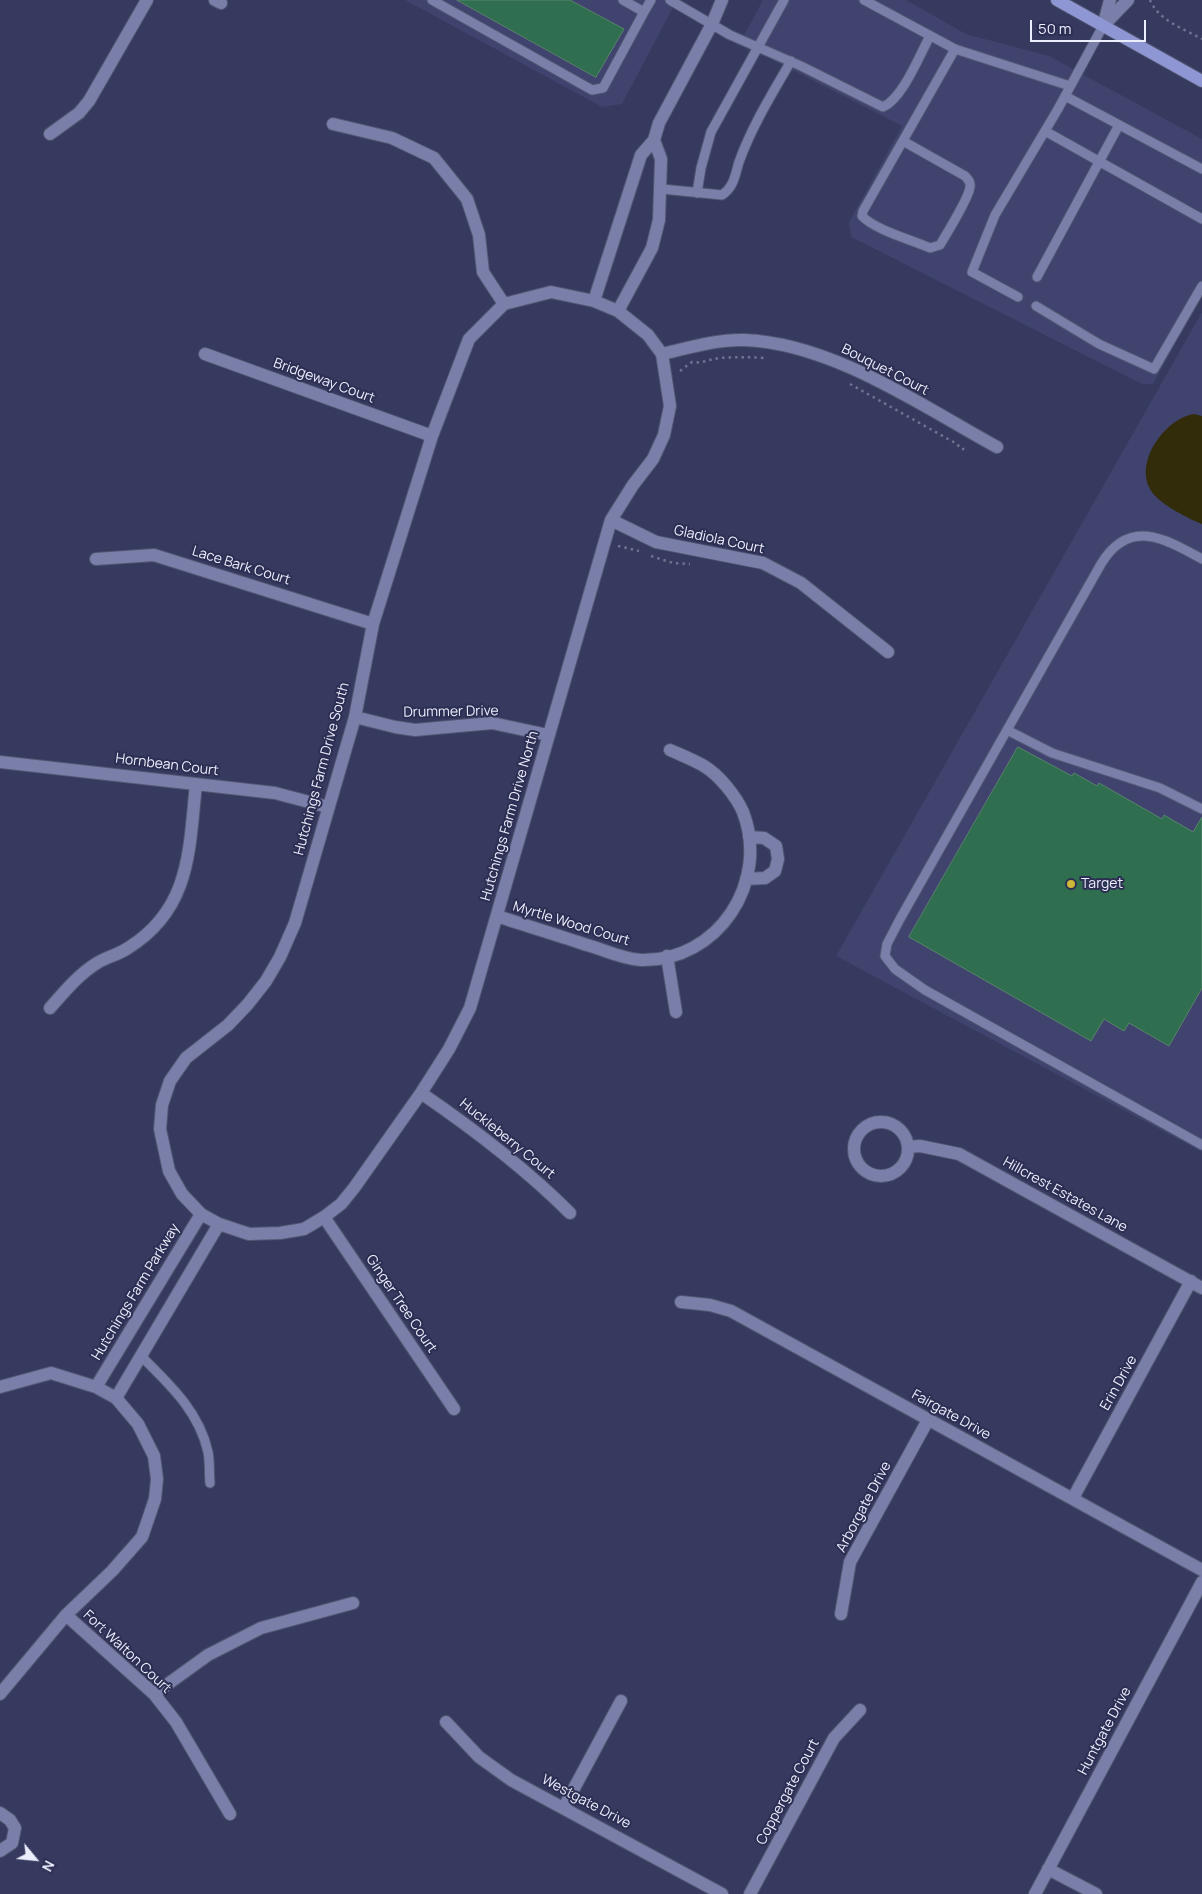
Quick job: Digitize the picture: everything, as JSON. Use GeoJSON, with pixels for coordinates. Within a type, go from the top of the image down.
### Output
{"type":"FeatureCollection","features":[{"type":"Feature","properties":{"kind":"main road"},"geometry":{"type":"LineString","coordinates":[[1057,0],[1202,80]]}},
{"type":"Feature","properties":{"kind":"street"},"geometry":{"type":"LineString","coordinates":[[50,134],[80,113],[89,101],[147,0]]}},
{"type":"Feature","properties":{"kind":"street"},"geometry":{"type":"LineString","coordinates":[[333,124],[392,138],[434,158],[466,199],[479,235],[483,272],[504,304],[551,292],[594,301],[641,155],[654,140],[659,123],[712,24],[722,0]]}},
{"type":"Feature","properties":{"kind":"street"},"geometry":{"type":"LineString","coordinates":[[1103,26],[1110,0]]}},
{"type":"Feature","properties":{"kind":"street"},"geometry":{"type":"LineString","coordinates":[[1103,26],[1128,0]]}},
{"type":"Feature","properties":{"kind":"street"},"geometry":{"type":"LineString","coordinates":[[618,312],[652,248],[659,220],[662,189],[661,159],[654,140]]}},
{"type":"Feature","properties":{"kind":"street","name":"Hutchings Farm Drive North"},"geometry":{"type":"LineString","coordinates":[[201,1214],[219,1224],[250,1234],[280,1233],[304,1229],[341,1204],[421,1093],[470,1008],[611,520],[632,485],[652,459],[664,435],[670,406],[662,354],[648,335],[618,312],[594,301]]}},
{"type":"Feature","properties":{"kind":"street","name":"Hutchings Farm Drive South"},"geometry":{"type":"LineString","coordinates":[[201,1214],[182,1194],[169,1171],[160,1129],[162,1105],[170,1081],[186,1058],[228,1025],[266,981],[280,957],[295,923],[355,716],[374,624],[432,436],[469,339],[504,304]]}},
{"type":"Feature","properties":{"kind":"street","name":"Bouquet Court"},"geometry":{"type":"LineString","coordinates":[[662,354],[743,339],[776,343],[803,350],[847,365],[998,448]]}},
{"type":"Feature","properties":{"kind":"street","name":"Bridgeway Court"},"geometry":{"type":"LineString","coordinates":[[205,354],[432,436]]}},
{"type":"Feature","properties":{"kind":"street","name":"Gladiola Court"},"geometry":{"type":"LineString","coordinates":[[611,520],[656,542],[763,563],[801,583],[888,652]]}},
{"type":"Feature","properties":{"kind":"street","name":"Lace Bark Court"},"geometry":{"type":"LineString","coordinates":[[96,559],[154,555],[374,624]]}},
{"type":"Feature","properties":{"kind":"street","name":"Drummer Drive"},"geometry":{"type":"LineString","coordinates":[[355,716],[395,727],[415,730],[492,723],[548,735]]}},
{"type":"Feature","properties":{"kind":"street","name":"Myrtle Wood Court"},"geometry":{"type":"LineString","coordinates":[[497,916],[619,956],[642,960],[689,950],[720,928],[734,910],[746,879],[750,858],[749,837],[742,811],[728,789],[705,766],[670,750]]}},
{"type":"Feature","properties":{"kind":"street","name":"Hornbean Court"},"geometry":{"type":"LineString","coordinates":[[0,762],[275,793],[328,807]]}},
{"type":"Feature","properties":{"kind":"street"},"geometry":{"type":"LineString","coordinates":[[50,1008],[73,980],[98,963],[127,949],[151,932],[174,901],[187,867],[196,784]]}},
{"type":"Feature","properties":{"kind":"street"},"geometry":{"type":"LineString","coordinates":[[746,879],[765,878],[775,871],[778,859],[776,846],[764,838],[749,837]]}},
{"type":"Feature","properties":{"kind":"street"},"geometry":{"type":"LineString","coordinates":[[666,956],[676,1012]]}},
{"type":"Feature","properties":{"kind":"street","name":"Huckleberry Court"},"geometry":{"type":"LineString","coordinates":[[421,1093],[490,1141],[531,1175],[570,1213]]}},
{"type":"Feature","properties":{"kind":"street"},"geometry":{"type":"LineString","coordinates":[[879,1121],[896,1126],[902,1132],[908,1147],[907,1156],[898,1170],[880,1176],[862,1170],[854,1153],[854,1144],[863,1128],[879,1121]]}},
{"type":"Feature","properties":{"kind":"street","name":"Hillcrest Estates Lane"},"geometry":{"type":"LineString","coordinates":[[908,1147],[920,1146],[959,1154],[1196,1284]]}},
{"type":"Feature","properties":{"kind":"street","name":"Hutchings Farm Parkway"},"geometry":{"type":"LineString","coordinates":[[96,1387],[201,1214]]}},
{"type":"Feature","properties":{"kind":"street","name":"Ginger Tree Court"},"geometry":{"type":"LineString","coordinates":[[324,1216],[454,1409]]}},
{"type":"Feature","properties":{"kind":"street"},"geometry":{"type":"LineString","coordinates":[[116,1398],[219,1224]]}},
{"type":"Feature","properties":{"kind":"street","name":"Erin Drive"},"geometry":{"type":"LineString","coordinates":[[1073,1498],[1196,1284]]}},
{"type":"Feature","properties":{"kind":"street","name":"Fairgate Drive"},"geometry":{"type":"LineString","coordinates":[[681,1302],[710,1304],[731,1311],[1202,1570]]}},
{"type":"Feature","properties":{"kind":"street"},"geometry":{"type":"LineString","coordinates":[[0,1387],[51,1373],[96,1387],[116,1398],[138,1424],[154,1456],[158,1479],[155,1500],[142,1537],[112,1572],[66,1615],[0,1694]]}},
{"type":"Feature","properties":{"kind":"street","name":"Arborgate Drive"},"geometry":{"type":"LineString","coordinates":[[841,1614],[850,1562],[928,1420]]}},
{"type":"Feature","properties":{"kind":"street","name":"Huntgate Drive"},"geometry":{"type":"LineString","coordinates":[[1035,1894],[1202,1582]]}},
{"type":"Feature","properties":{"kind":"street"},"geometry":{"type":"LineString","coordinates":[[154,1694],[208,1655],[262,1628],[353,1603]]}},
{"type":"Feature","properties":{"kind":"street","name":"Fort Walton Court"},"geometry":{"type":"LineString","coordinates":[[66,1615],[154,1694],[176,1722],[230,1814]]}},
{"type":"Feature","properties":{"kind":"street"},"geometry":{"type":"LineString","coordinates":[[564,1807],[621,1701]]}},
{"type":"Feature","properties":{"kind":"street","name":"Coppergate Court"},"geometry":{"type":"LineString","coordinates":[[750,1894],[834,1738],[860,1710]]}},
{"type":"Feature","properties":{"kind":"street","name":"Westgate Drive"},"geometry":{"type":"LineString","coordinates":[[446,1722],[491,1767],[722,1894]]}},
{"type":"Feature","properties":{"kind":"street"},"geometry":{"type":"LineString","coordinates":[[0,1813],[10,1820],[14,1828],[12,1843],[0,1851]]}},
{"type":"Feature","properties":{"kind":"street"},"geometry":{"type":"LineString","coordinates":[[1048,1869],[1096,1894]]}},
{"type":"Feature","properties":{"kind":"lane"},"geometry":{"type":"LineString","coordinates":[[432,0],[592,90],[603,88],[651,0]]}},
{"type":"Feature","properties":{"kind":"lane"},"geometry":{"type":"LineString","coordinates":[[623,0],[644,12]]}},
{"type":"Feature","properties":{"kind":"lane"},"geometry":{"type":"LineString","coordinates":[[670,0],[730,35],[791,61],[883,107],[891,104],[900,91],[930,36]]}},
{"type":"Feature","properties":{"kind":"lane"},"geometry":{"type":"LineString","coordinates":[[697,194],[701,168],[711,132],[784,0]]}},
{"type":"Feature","properties":{"kind":"lane"},"geometry":{"type":"LineString","coordinates":[[864,0],[955,49],[1070,86]]}},
{"type":"Feature","properties":{"kind":"lane"},"geometry":{"type":"LineString","coordinates":[[1018,296],[972,272],[995,215],[1065,96],[1103,26]]}},
{"type":"Feature","properties":{"kind":"lane"},"geometry":{"type":"LineString","coordinates":[[902,141],[965,176],[969,181],[970,186],[967,196],[940,245],[935,248],[930,248],[876,226],[862,216],[863,211],[902,141],[955,49]]}},
{"type":"Feature","properties":{"kind":"lane"},"geometry":{"type":"LineString","coordinates":[[662,189],[722,195],[728,191],[735,180],[750,134],[791,61]]}},
{"type":"Feature","properties":{"kind":"lane"},"geometry":{"type":"LineString","coordinates":[[1065,96],[1202,169]]}},
{"type":"Feature","properties":{"kind":"lane"},"geometry":{"type":"LineString","coordinates":[[1037,277],[1119,125]]}},
{"type":"Feature","properties":{"kind":"lane"},"geometry":{"type":"LineString","coordinates":[[1045,131],[1202,219]]}},
{"type":"Feature","properties":{"kind":"lane"},"geometry":{"type":"LineString","coordinates":[[1036,306],[1099,344],[1154,369],[1202,286]]}},
{"type":"Feature","properties":{"kind":"lane"},"geometry":{"type":"LineString","coordinates":[[1202,559],[1159,539],[1145,536],[1120,540],[1109,550],[900,918],[887,944],[885,956],[895,969],[925,990],[1202,1145]]}},
{"type":"Feature","properties":{"kind":"lane"},"geometry":{"type":"LineString","coordinates":[[1007,730],[1052,753],[1160,788],[1202,809]]}},
{"type":"Feature","properties":{"kind":"lane"},"geometry":{"type":"LineString","coordinates":[[141,1356],[189,1407],[198,1424],[208,1452],[210,1483]]}},
{"type":"Feature","properties":{"kind":"path"},"geometry":{"type":"LineString","coordinates":[[1150,0],[1153,9],[1159,15],[1202,39]]}},
{"type":"Feature","properties":{"kind":"path"},"geometry":{"type":"LineString","coordinates":[[680,371],[692,362],[699,364],[716,359],[735,357],[774,359]]}},
{"type":"Feature","properties":{"kind":"path"},"geometry":{"type":"LineString","coordinates":[[843,381],[957,444],[961,449],[966,450]]}},
{"type":"Feature","properties":{"kind":"path"},"geometry":{"type":"LineString","coordinates":[[618,546],[633,548],[673,563],[694,564]]}},
{"type":"Feature","properties":{"kind":"shaded area"},"geometry":{"type":"Polygon","coordinates":[[[405,0],[677,0],[622,104],[602,107],[405,0]]]}},
{"type":"Feature","properties":{"kind":"shaded area"},"geometry":{"type":"Polygon","coordinates":[[[763,0],[906,0],[966,34],[1049,56],[1202,139],[1202,296],[1153,384],[1142,384],[851,237],[849,222],[902,126],[740,43],[763,0]]]}},
{"type":"Feature","properties":{"kind":"shaded area"},"geometry":{"type":"Polygon","coordinates":[[[1202,312],[1202,1152],[836,956],[1202,312]]]}},
{"type":"Feature","properties":{"kind":"shaded area"},"geometry":{"type":"Polygon","coordinates":[[[1194,414],[1202,416],[1202,524],[1164,504],[1152,493],[1146,476],[1150,452],[1156,441],[1174,423],[1194,414]]]}},
{"type":"Feature","properties":{"kind":"building"},"geometry":{"type":"Polygon","coordinates":[[[457,0],[570,0],[624,29],[596,77],[457,0]]]}},
{"type":"Feature","properties":{"kind":"building","name":"Target"},"geometry":{"type":"Polygon","coordinates":[[[1018,747],[1072,776],[1074,773],[1097,786],[1099,783],[1162,819],[1164,815],[1193,832],[1202,817],[1202,988],[1169,1046],[1129,1023],[1124,1031],[1104,1019],[1091,1041],[909,937],[1018,747]]]}},
{"type":"Feature","properties":{"kind":"place","name":"Target"},"geometry":{"type":"Point","coordinates":[1071,884]}}]}
